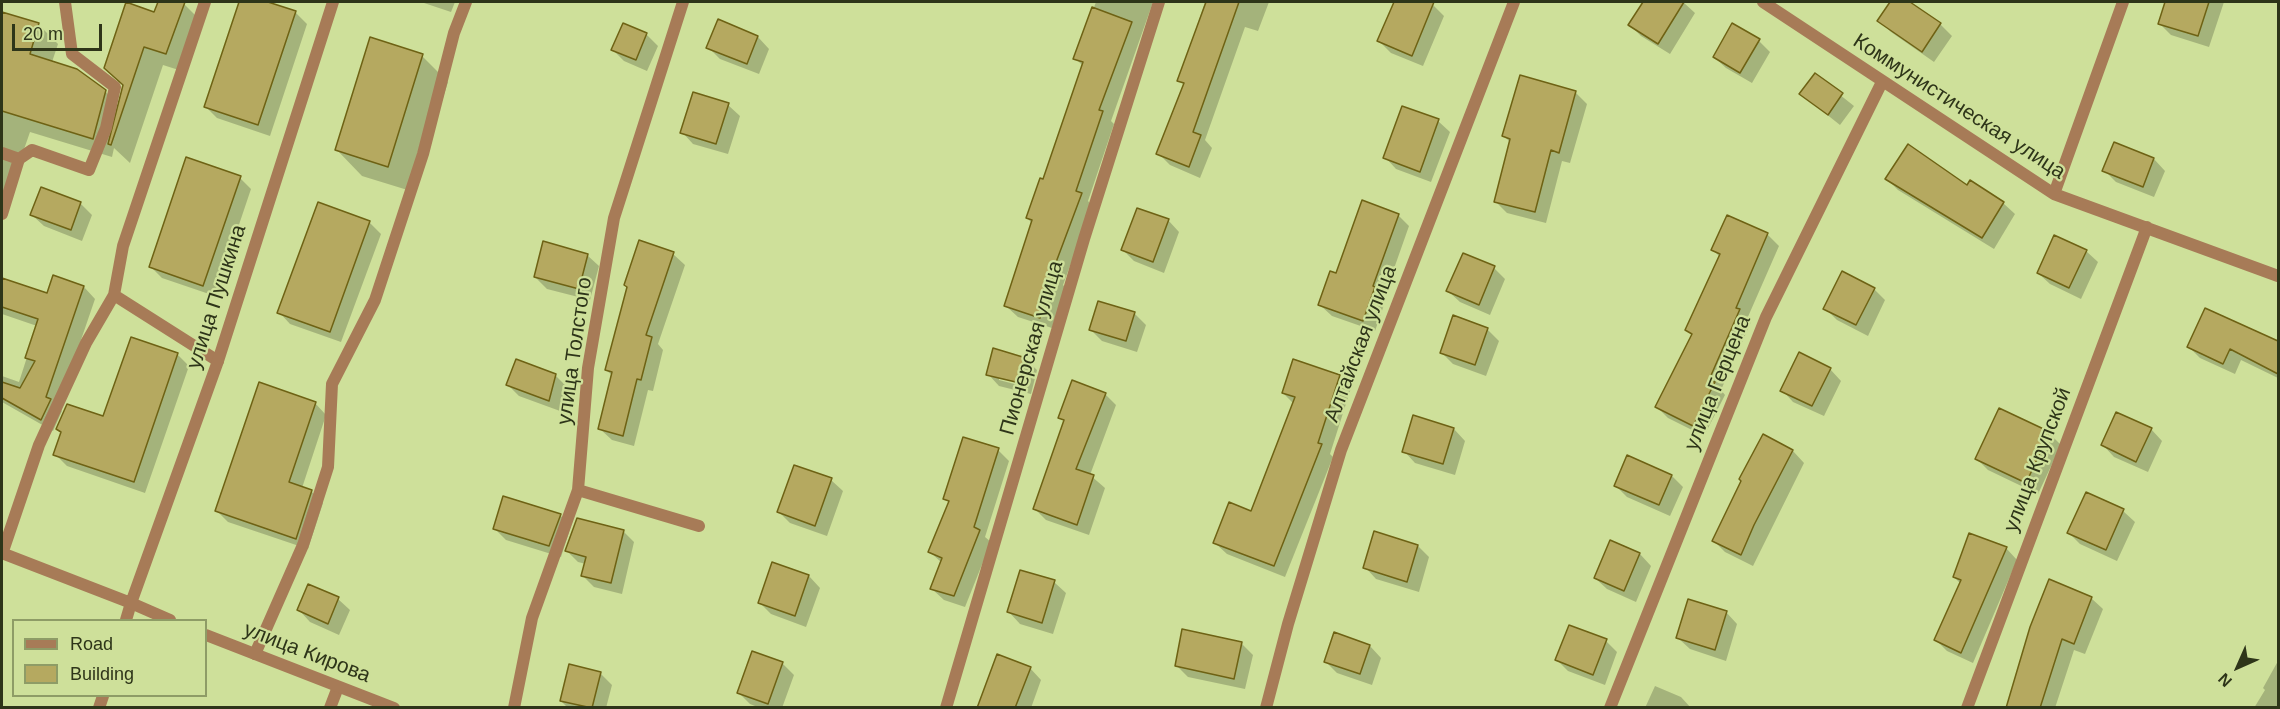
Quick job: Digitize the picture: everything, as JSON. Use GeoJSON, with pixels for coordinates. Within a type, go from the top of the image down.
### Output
{"type":"FeatureCollection","features":[{"type":"Feature","properties":{"kind":"street"},"geometry":{"type":"LineString","coordinates":[[2,214],[20,159],[32,150],[89,170],[105,128],[115,87],[72,54],[65,2]]}},
{"type":"Feature","properties":{"kind":"street"},"geometry":{"type":"LineString","coordinates":[[166,619],[132,603],[2,554],[43,436],[86,343],[114,295],[123,246],[205,2]]}},
{"type":"Feature","properties":{"kind":"street","name":"улица Пушкина"},"geometry":{"type":"LineString","coordinates":[[127,619],[218,361],[333,2]]}},
{"type":"Feature","properties":{"kind":"street"},"geometry":{"type":"LineString","coordinates":[[255,654],[303,545],[328,467],[332,384],[375,300],[423,154],[454,33],[466,2]]}},
{"type":"Feature","properties":{"kind":"street","name":"улица Толстого"},"geometry":{"type":"LineString","coordinates":[[514,708],[532,618],[578,490],[588,368],[614,218],[683,2]]}},
{"type":"Feature","properties":{"kind":"street","name":"Пионерская улица"},"geometry":{"type":"LineString","coordinates":[[946,708],[1084,239],[1160,2]]}},
{"type":"Feature","properties":{"kind":"street","name":"Алтайская улица"},"geometry":{"type":"LineString","coordinates":[[1266,708],[1288,624],[1341,450],[1514,2]]}},
{"type":"Feature","properties":{"kind":"street","name":"Коммунистическая улица"},"geometry":{"type":"LineString","coordinates":[[1763,2],[2054,194],[2278,276]]}},
{"type":"Feature","properties":{"kind":"street"},"geometry":{"type":"LineString","coordinates":[[2054,194],[2123,2]]}},
{"type":"Feature","properties":{"kind":"street","name":"улица Герцена"},"geometry":{"type":"LineString","coordinates":[[1610,708],[1766,317],[1882,82]]}},
{"type":"Feature","properties":{"kind":"street"},"geometry":{"type":"LineString","coordinates":[[2,153],[20,159]]}},
{"type":"Feature","properties":{"kind":"street","name":"улица Крупской"},"geometry":{"type":"LineString","coordinates":[[1967,708],[2147,227]]}},
{"type":"Feature","properties":{"kind":"street"},"geometry":{"type":"LineString","coordinates":[[114,295],[218,361]]}},
{"type":"Feature","properties":{"kind":"street"},"geometry":{"type":"LineString","coordinates":[[578,490],[699,526]]}},
{"type":"Feature","properties":{"kind":"street","name":"улица Кирова"},"geometry":{"type":"LineString","coordinates":[[207,635],[394,708]]}},
{"type":"Feature","properties":{"kind":"street"},"geometry":{"type":"LineString","coordinates":[[330,708],[338,687]]}},
{"type":"Feature","properties":{"kind":"building"},"geometry":{"type":"Polygon","coordinates":[[[126,2],[154,12],[158,2],[185,2],[166,54],[144,47],[111,145],[108,144],[123,85],[104,68],[126,2]]]}},
{"type":"Feature","properties":{"kind":"building"},"geometry":{"type":"Polygon","coordinates":[[[239,2],[268,2],[296,11],[258,125],[204,107],[239,2]]]}},
{"type":"Feature","properties":{"kind":"building"},"geometry":{"type":"Polygon","coordinates":[[[1206,2],[1239,2],[1193,132],[1201,135],[1189,167],[1156,154],[1184,83],[1177,81],[1206,2]]]}},
{"type":"Feature","properties":{"kind":"building"},"geometry":{"type":"Polygon","coordinates":[[[1394,2],[1434,2],[1412,56],[1377,41],[1394,2]]]}},
{"type":"Feature","properties":{"kind":"building"},"geometry":{"type":"Polygon","coordinates":[[[1643,2],[1684,2],[1658,44],[1628,25],[1643,2]]]}},
{"type":"Feature","properties":{"kind":"building"},"geometry":{"type":"Polygon","coordinates":[[[1890,2],[1910,2],[1941,23],[1922,52],[1877,21],[1890,2]]]}},
{"type":"Feature","properties":{"kind":"building"},"geometry":{"type":"Polygon","coordinates":[[[2165,2],[2209,2],[2198,36],[2158,24],[2165,2]]]}},
{"type":"Feature","properties":{"kind":"building"},"geometry":{"type":"Polygon","coordinates":[[[1092,7],[1132,22],[1099,110],[1103,111],[1076,191],[1082,193],[1052,273],[1054,274],[1040,318],[1004,306],[1032,220],[1026,218],[1040,178],[1043,179],[1083,62],[1073,59],[1092,7]]]}},
{"type":"Feature","properties":{"kind":"building"},"geometry":{"type":"Polygon","coordinates":[[[2,12],[39,23],[30,54],[77,69],[106,90],[93,139],[2,111],[2,12]]]}},
{"type":"Feature","properties":{"kind":"building"},"geometry":{"type":"Polygon","coordinates":[[[718,19],[758,36],[747,64],[706,48],[718,19]]]}},
{"type":"Feature","properties":{"kind":"building"},"geometry":{"type":"Polygon","coordinates":[[[623,23],[647,33],[636,60],[611,50],[623,23]]]}},
{"type":"Feature","properties":{"kind":"building"},"geometry":{"type":"Polygon","coordinates":[[[1732,23],[1760,39],[1740,73],[1713,57],[1732,23]]]}},
{"type":"Feature","properties":{"kind":"building"},"geometry":{"type":"Polygon","coordinates":[[[370,37],[423,54],[388,167],[335,150],[370,37]]]}},
{"type":"Feature","properties":{"kind":"building"},"geometry":{"type":"Polygon","coordinates":[[[1815,73],[1843,93],[1828,115],[1799,94],[1815,73]]]}},
{"type":"Feature","properties":{"kind":"building"},"geometry":{"type":"Polygon","coordinates":[[[1520,75],[1576,91],[1559,153],[1551,150],[1535,212],[1494,202],[1510,139],[1502,136],[1520,75]]]}},
{"type":"Feature","properties":{"kind":"building"},"geometry":{"type":"Polygon","coordinates":[[[693,92],[729,103],[716,144],[680,133],[693,92]]]}},
{"type":"Feature","properties":{"kind":"building"},"geometry":{"type":"Polygon","coordinates":[[[1402,106],[1439,119],[1420,172],[1383,158],[1402,106]]]}},
{"type":"Feature","properties":{"kind":"building"},"geometry":{"type":"Polygon","coordinates":[[[2114,142],[2154,158],[2143,187],[2102,171],[2114,142]]]}},
{"type":"Feature","properties":{"kind":"building"},"geometry":{"type":"Polygon","coordinates":[[[1908,144],[1967,185],[1970,180],[2004,202],[1982,238],[1885,179],[1908,144]]]}},
{"type":"Feature","properties":{"kind":"building"},"geometry":{"type":"Polygon","coordinates":[[[186,157],[241,176],[203,286],[149,267],[186,157]]]}},
{"type":"Feature","properties":{"kind":"building"},"geometry":{"type":"Polygon","coordinates":[[[41,187],[81,202],[71,230],[30,215],[41,187]]]}},
{"type":"Feature","properties":{"kind":"building"},"geometry":{"type":"Polygon","coordinates":[[[1362,200],[1399,214],[1363,321],[1318,305],[1330,271],[1336,273],[1362,200]]]}},
{"type":"Feature","properties":{"kind":"building"},"geometry":{"type":"Polygon","coordinates":[[[318,202],[370,221],[330,332],[277,313],[318,202]]]}},
{"type":"Feature","properties":{"kind":"building"},"geometry":{"type":"Polygon","coordinates":[[[1137,208],[1169,219],[1153,262],[1121,250],[1137,208]]]}},
{"type":"Feature","properties":{"kind":"building"},"geometry":{"type":"Polygon","coordinates":[[[1727,215],[1768,233],[1736,308],[1740,309],[1709,380],[1715,382],[1693,426],[1655,407],[1692,334],[1685,330],[1720,254],[1711,250],[1727,215]]]}},
{"type":"Feature","properties":{"kind":"building"},"geometry":{"type":"Polygon","coordinates":[[[2054,235],[2087,250],[2069,288],[2037,273],[2054,235]]]}},
{"type":"Feature","properties":{"kind":"building"},"geometry":{"type":"Polygon","coordinates":[[[639,240],[674,252],[646,335],[652,337],[641,380],[637,379],[623,436],[598,429],[612,372],[605,370],[627,287],[624,285],[639,240]]]}},
{"type":"Feature","properties":{"kind":"building"},"geometry":{"type":"Polygon","coordinates":[[[543,241],[588,254],[579,289],[534,277],[543,241]]]}},
{"type":"Feature","properties":{"kind":"building"},"geometry":{"type":"Polygon","coordinates":[[[1463,253],[1495,266],[1479,305],[1446,291],[1463,253]]]}},
{"type":"Feature","properties":{"kind":"building"},"geometry":{"type":"Polygon","coordinates":[[[1842,271],[1875,288],[1856,325],[1823,309],[1842,271]]]}},
{"type":"Feature","properties":{"kind":"building"},"geometry":{"type":"Polygon","coordinates":[[[53,275],[84,286],[46,397],[51,399],[41,420],[2,398],[2,382],[20,388],[35,361],[25,358],[38,319],[2,307],[2,278],[47,293],[53,275]]]}},
{"type":"Feature","properties":{"kind":"building"},"geometry":{"type":"Polygon","coordinates":[[[1098,301],[1135,312],[1126,341],[1089,330],[1098,301]]]}},
{"type":"Feature","properties":{"kind":"building"},"geometry":{"type":"Polygon","coordinates":[[[2205,308],[2278,341],[2278,374],[2230,349],[2223,364],[2187,347],[2205,308]]]}},
{"type":"Feature","properties":{"kind":"building"},"geometry":{"type":"Polygon","coordinates":[[[1453,315],[1488,328],[1475,365],[1440,353],[1453,315]]]}},
{"type":"Feature","properties":{"kind":"building"},"geometry":{"type":"Polygon","coordinates":[[[131,337],[178,353],[134,482],[53,455],[61,432],[56,429],[67,404],[103,416],[131,337]]]}},
{"type":"Feature","properties":{"kind":"building"},"geometry":{"type":"Polygon","coordinates":[[[993,348],[1026,358],[1020,383],[986,375],[993,348]]]}},
{"type":"Feature","properties":{"kind":"building"},"geometry":{"type":"Polygon","coordinates":[[[1799,352],[1831,368],[1812,406],[1780,391],[1799,352]]]}},
{"type":"Feature","properties":{"kind":"building"},"geometry":{"type":"Polygon","coordinates":[[[516,359],[556,374],[549,401],[506,385],[516,359]]]}},
{"type":"Feature","properties":{"kind":"building"},"geometry":{"type":"Polygon","coordinates":[[[1293,359],[1340,375],[1318,443],[1322,444],[1274,566],[1213,543],[1229,502],[1251,511],[1295,397],[1282,393],[1293,359]]]}},
{"type":"Feature","properties":{"kind":"building"},"geometry":{"type":"Polygon","coordinates":[[[1072,380],[1106,393],[1076,469],[1094,475],[1077,525],[1033,509],[1064,420],[1058,418],[1072,380]]]}},
{"type":"Feature","properties":{"kind":"building"},"geometry":{"type":"Polygon","coordinates":[[[259,382],[316,402],[289,482],[312,490],[296,539],[215,511],[259,382]]]}},
{"type":"Feature","properties":{"kind":"building"},"geometry":{"type":"Polygon","coordinates":[[[1999,408],[2050,432],[2026,483],[1975,459],[1999,408]]]}},
{"type":"Feature","properties":{"kind":"building"},"geometry":{"type":"Polygon","coordinates":[[[2116,412],[2152,428],[2136,462],[2101,445],[2116,412]]]}},
{"type":"Feature","properties":{"kind":"building"},"geometry":{"type":"Polygon","coordinates":[[[1413,415],[1454,428],[1443,464],[1402,452],[1413,415]]]}},
{"type":"Feature","properties":{"kind":"building"},"geometry":{"type":"Polygon","coordinates":[[[1763,434],[1793,450],[1741,555],[1712,541],[1741,481],[1739,479],[1763,434]]]}},
{"type":"Feature","properties":{"kind":"building"},"geometry":{"type":"Polygon","coordinates":[[[963,437],[999,448],[974,527],[980,530],[954,596],[930,589],[942,558],[928,552],[949,501],[943,499],[963,437]]]}},
{"type":"Feature","properties":{"kind":"building"},"geometry":{"type":"Polygon","coordinates":[[[1627,455],[1672,475],[1659,505],[1614,486],[1627,455]]]}},
{"type":"Feature","properties":{"kind":"building"},"geometry":{"type":"Polygon","coordinates":[[[794,465],[832,478],[815,526],[777,512],[794,465]]]}},
{"type":"Feature","properties":{"kind":"building"},"geometry":{"type":"Polygon","coordinates":[[[2086,492],[2124,509],[2106,550],[2067,533],[2086,492]]]}},
{"type":"Feature","properties":{"kind":"building"},"geometry":{"type":"Polygon","coordinates":[[[503,496],[561,514],[549,546],[493,529],[503,496]]]}},
{"type":"Feature","properties":{"kind":"building"},"geometry":{"type":"Polygon","coordinates":[[[577,518],[624,530],[611,583],[581,576],[586,557],[565,551],[577,518]]]}},
{"type":"Feature","properties":{"kind":"building"},"geometry":{"type":"Polygon","coordinates":[[[1374,531],[1418,545],[1407,582],[1363,568],[1374,531]]]}},
{"type":"Feature","properties":{"kind":"building"},"geometry":{"type":"Polygon","coordinates":[[[1969,533],[2007,547],[1961,653],[1934,640],[1961,580],[1953,577],[1969,533]]]}},
{"type":"Feature","properties":{"kind":"building"},"geometry":{"type":"Polygon","coordinates":[[[1610,540],[1640,553],[1624,591],[1594,578],[1610,540]]]}},
{"type":"Feature","properties":{"kind":"building"},"geometry":{"type":"Polygon","coordinates":[[[772,562],[809,575],[795,616],[758,603],[772,562]]]}},
{"type":"Feature","properties":{"kind":"building"},"geometry":{"type":"Polygon","coordinates":[[[1020,570],[1055,580],[1042,623],[1007,612],[1020,570]]]}},
{"type":"Feature","properties":{"kind":"building"},"geometry":{"type":"Polygon","coordinates":[[[2049,579],[2092,597],[2074,644],[2062,639],[2040,708],[2006,708],[2030,627],[2049,579]]]}},
{"type":"Feature","properties":{"kind":"building"},"geometry":{"type":"Polygon","coordinates":[[[308,584],[339,597],[328,624],[297,610],[308,584]]]}},
{"type":"Feature","properties":{"kind":"building"},"geometry":{"type":"Polygon","coordinates":[[[1688,599],[1727,611],[1715,650],[1676,638],[1688,599]]]}},
{"type":"Feature","properties":{"kind":"building"},"geometry":{"type":"Polygon","coordinates":[[[1569,625],[1607,639],[1593,675],[1555,660],[1569,625]]]}},
{"type":"Feature","properties":{"kind":"building"},"geometry":{"type":"Polygon","coordinates":[[[1182,629],[1242,642],[1234,679],[1175,666],[1182,629]]]}},
{"type":"Feature","properties":{"kind":"building"},"geometry":{"type":"Polygon","coordinates":[[[1334,632],[1370,645],[1360,674],[1324,662],[1334,632]]]}},
{"type":"Feature","properties":{"kind":"building"},"geometry":{"type":"Polygon","coordinates":[[[752,651],[783,662],[768,704],[737,693],[752,651]]]}},
{"type":"Feature","properties":{"kind":"building"},"geometry":{"type":"Polygon","coordinates":[[[997,654],[1031,667],[1015,708],[977,708],[997,654]]]}},
{"type":"Feature","properties":{"kind":"building"},"geometry":{"type":"Polygon","coordinates":[[[569,664],[601,672],[592,708],[560,701],[569,664]]]}}]}
